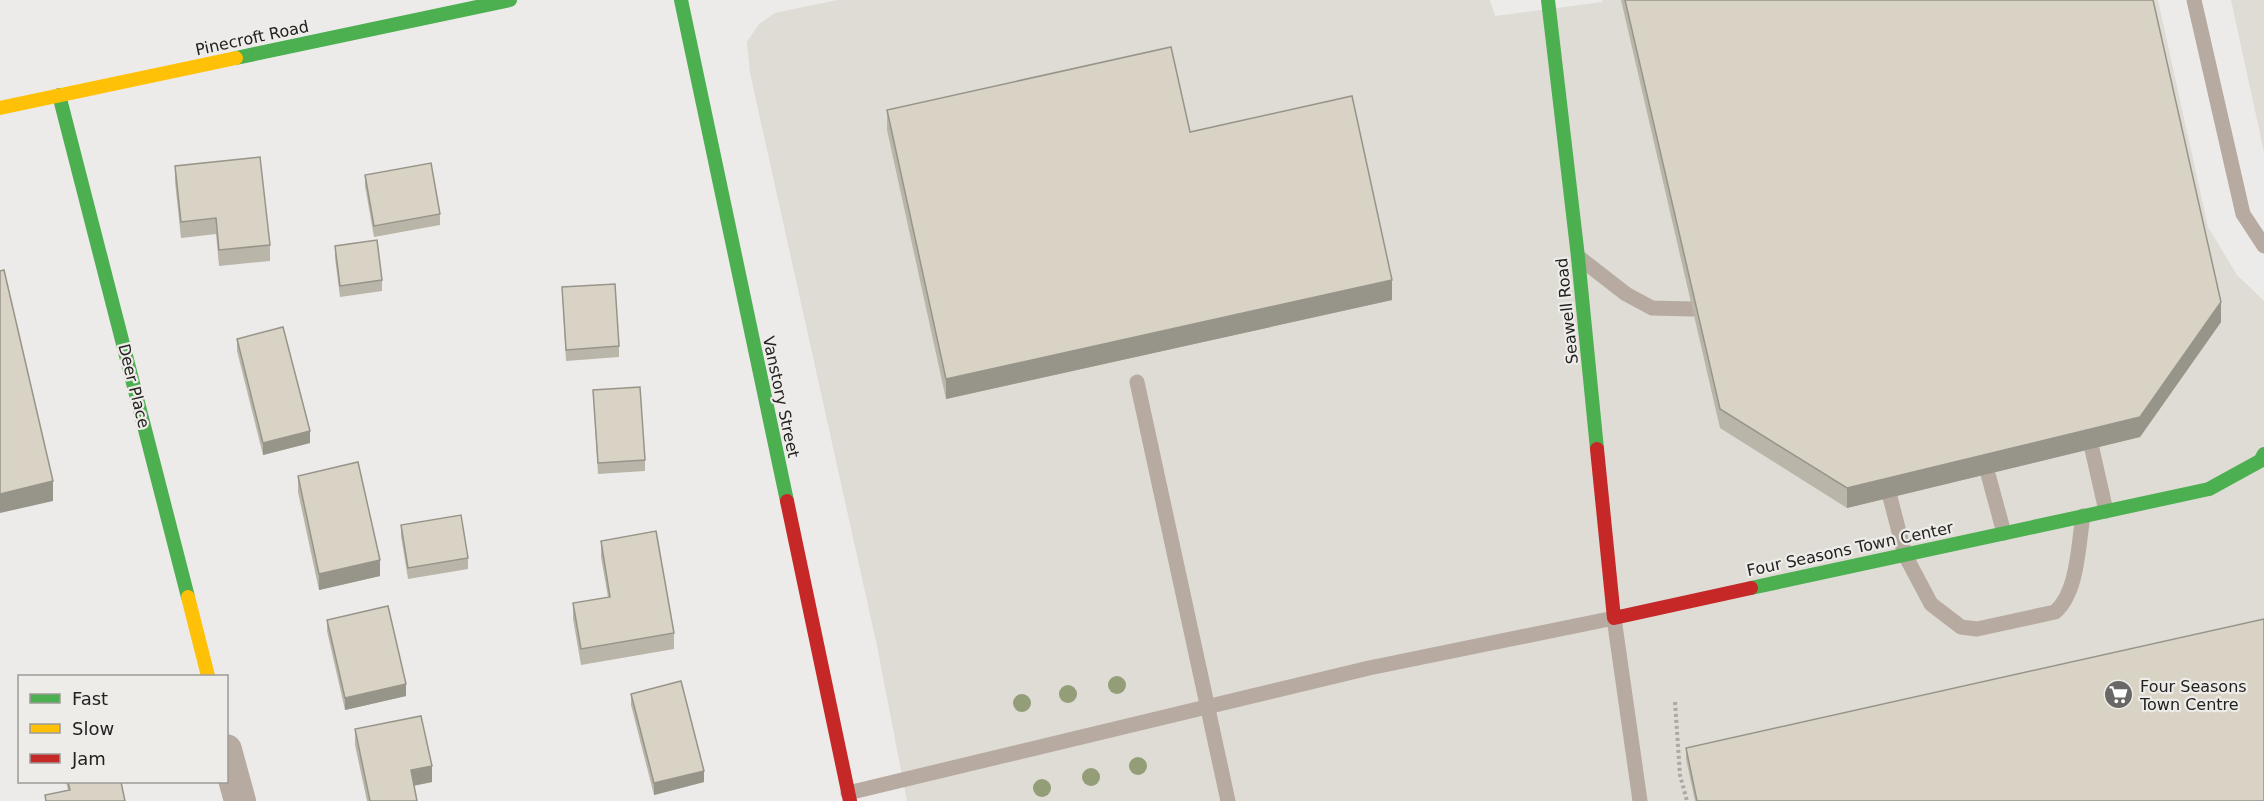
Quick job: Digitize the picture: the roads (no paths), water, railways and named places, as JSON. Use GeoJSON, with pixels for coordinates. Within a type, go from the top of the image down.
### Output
{"type":"FeatureCollection","features":[{"type":"Feature","properties":{"kind":"street","name":"Pinecroft Road"},"geometry":{"type":"LineString","coordinates":[[0,108],[510,0]]}},
{"type":"Feature","properties":{"kind":"street","name":"Vanstory Street"},"geometry":{"type":"LineString","coordinates":[[681,0],[849,797]]}},
{"type":"Feature","properties":{"kind":"street","name":"Seawell Road"},"geometry":{"type":"LineString","coordinates":[[1548,0],[1578,257],[1614,618]]}},
{"type":"Feature","properties":{"kind":"street","name":"Deer Place"},"geometry":{"type":"LineString","coordinates":[[59,95],[208,675]]}},
{"type":"Feature","properties":{"kind":"street","name":"Four Seasons Town Center"},"geometry":{"type":"LineString","coordinates":[[1614,618],[2209,489],[2260,461],[2264,454]]}},
{"type":"Feature","properties":{"kind":"street"},"geometry":{"type":"LineString","coordinates":[[228,757],[240,801]]}},
{"type":"Feature","properties":{"kind":"lane"},"geometry":{"type":"LineString","coordinates":[[2194,0],[2243,214],[2264,246]]}},
{"type":"Feature","properties":{"kind":"lane"},"geometry":{"type":"LineString","coordinates":[[1578,257],[1626,294],[1652,308],[1692,309]]}},
{"type":"Feature","properties":{"kind":"lane"},"geometry":{"type":"LineString","coordinates":[[1137,382],[1228,801]]}},
{"type":"Feature","properties":{"kind":"lane"},"geometry":{"type":"LineString","coordinates":[[2092,449],[2106,511]]}},
{"type":"Feature","properties":{"kind":"lane"},"geometry":{"type":"LineString","coordinates":[[1988,474],[2004,533]]}},
{"type":"Feature","properties":{"kind":"lane"},"geometry":{"type":"LineString","coordinates":[[1890,497],[1905,555],[1931,604],[1960,627],[1977,629],[2055,612],[2064,604],[2071,587],[2083,516]]}},
{"type":"Feature","properties":{"kind":"lane"},"geometry":{"type":"LineString","coordinates":[[849,797],[1369,668],[1614,618],[1640,801]]}},
{"type":"Feature","properties":{"kind":"place","name":"Four Seasons Town Centre"},"geometry":{"type":"Point","coordinates":[2119,695]}}]}
